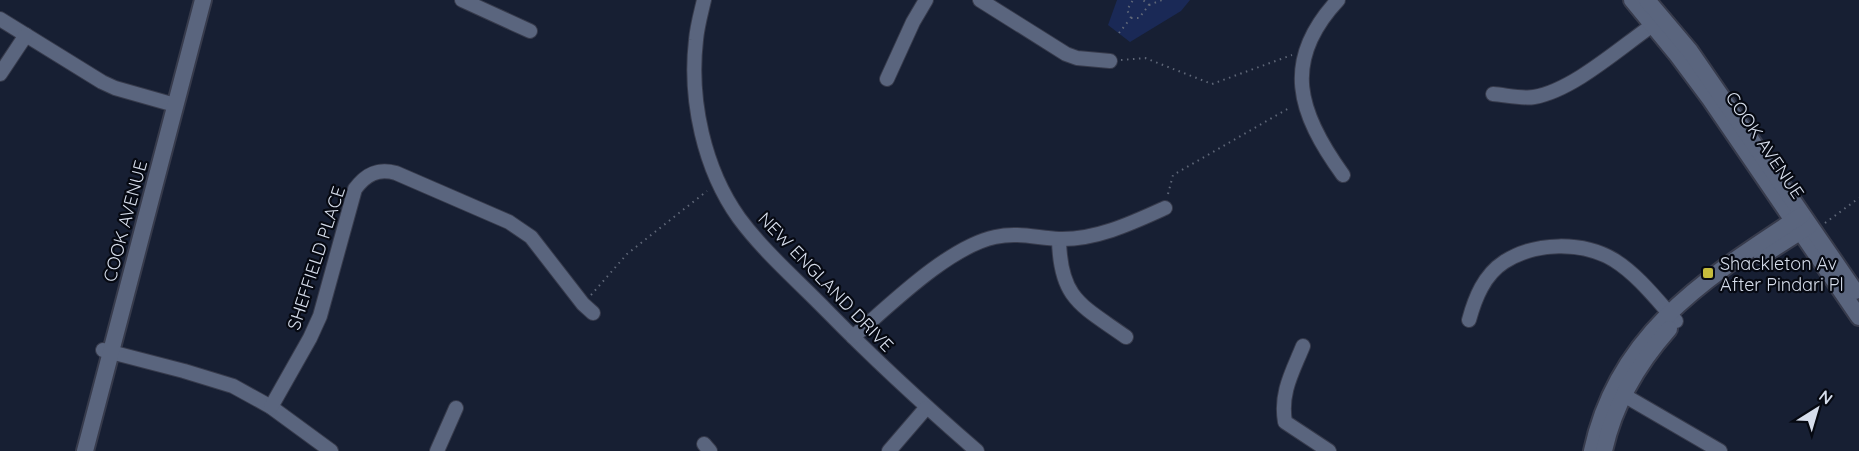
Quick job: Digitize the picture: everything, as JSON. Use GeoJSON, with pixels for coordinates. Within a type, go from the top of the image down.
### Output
{"type":"FeatureCollection","features":[{"type":"Feature","properties":{"kind":"street","name":"COOK AVENUE"},"geometry":{"type":"LineString","coordinates":[[85,451],[107,351],[171,104],[194,0]]}},
{"type":"Feature","properties":{"kind":"street","name":"COOK AVENUE"},"geometry":{"type":"LineString","coordinates":[[171,104],[203,0]]}},
{"type":"Feature","properties":{"kind":"street"},"geometry":{"type":"LineString","coordinates":[[462,0],[530,31]]}},
{"type":"Feature","properties":{"kind":"street","name":"NEW ENGLAND DRIVE"},"geometry":{"type":"LineString","coordinates":[[704,0],[696,38],[694,63],[697,110],[705,145],[719,181],[739,218],[852,337],[926,408],[977,451]]}},
{"type":"Feature","properties":{"kind":"street"},"geometry":{"type":"LineString","coordinates":[[887,80],[913,22],[927,0]]}},
{"type":"Feature","properties":{"kind":"street"},"geometry":{"type":"LineString","coordinates":[[980,0],[1066,54],[1077,58],[1110,61]]}},
{"type":"Feature","properties":{"kind":"street"},"geometry":{"type":"LineString","coordinates":[[1338,0],[1311,36],[1306,53],[1302,88],[1316,133],[1328,155],[1343,175]]}},
{"type":"Feature","properties":{"kind":"street","name":"COOK AVENUE"},"geometry":{"type":"LineString","coordinates":[[1632,0],[1658,21]]}},
{"type":"Feature","properties":{"kind":"street","name":"COOK AVENUE"},"geometry":{"type":"LineString","coordinates":[[1647,0],[1658,21],[1710,99],[1859,296]]}},
{"type":"Feature","properties":{"kind":"street"},"geometry":{"type":"LineString","coordinates":[[0,19],[102,82],[171,104]]}},
{"type":"Feature","properties":{"kind":"street"},"geometry":{"type":"LineString","coordinates":[[1493,94],[1534,98],[1563,86],[1583,76],[1658,21]]}},
{"type":"Feature","properties":{"kind":"street"},"geometry":{"type":"LineString","coordinates":[[0,74],[26,35]]}},
{"type":"Feature","properties":{"kind":"street","name":"SHEFFIELD PLACE"},"geometry":{"type":"LineString","coordinates":[[271,407],[320,316],[355,189],[365,177],[372,173],[387,171],[396,173],[521,229],[537,244],[588,308]]}},
{"type":"Feature","properties":{"kind":"street"},"geometry":{"type":"LineString","coordinates":[[852,337],[938,266],[982,241],[993,237],[1018,234],[1059,239],[1103,233],[1165,208]]}},
{"type":"Feature","properties":{"kind":"street","name":"COOK AVENUE"},"geometry":{"type":"LineString","coordinates":[[1805,223],[1859,317]]}},
{"type":"Feature","properties":{"kind":"street"},"geometry":{"type":"LineString","coordinates":[[1604,451],[1630,360],[1672,317],[1688,295],[1805,223]]}},
{"type":"Feature","properties":{"kind":"street"},"geometry":{"type":"LineString","coordinates":[[1059,239],[1061,269],[1067,287],[1074,298],[1126,337]]}},
{"type":"Feature","properties":{"kind":"street"},"geometry":{"type":"LineString","coordinates":[[1469,320],[1475,298],[1489,277],[1503,263],[1522,254],[1549,247],[1573,246],[1613,259],[1631,272],[1672,317]]}},
{"type":"Feature","properties":{"kind":"street"},"geometry":{"type":"LineString","coordinates":[[1303,346],[1288,381],[1282,405],[1285,422],[1329,451]]}},
{"type":"Feature","properties":{"kind":"street","name":"COOK AVENUE"},"geometry":{"type":"LineString","coordinates":[[77,451],[107,351]]}},
{"type":"Feature","properties":{"kind":"street"},"geometry":{"type":"LineString","coordinates":[[107,351],[184,370],[233,386],[271,407],[331,451]]}},
{"type":"Feature","properties":{"kind":"street"},"geometry":{"type":"LineString","coordinates":[[1592,451],[1605,406],[1619,392]]}},
{"type":"Feature","properties":{"kind":"street"},"geometry":{"type":"LineString","coordinates":[[1619,392],[1720,451]]}},
{"type":"Feature","properties":{"kind":"street"},"geometry":{"type":"LineString","coordinates":[[437,451],[456,408]]}},
{"type":"Feature","properties":{"kind":"street"},"geometry":{"type":"LineString","coordinates":[[889,451],[926,408]]}},
{"type":"Feature","properties":{"kind":"path"},"geometry":{"type":"LineString","coordinates":[[1131,18],[1127,10],[1133,0]]}},
{"type":"Feature","properties":{"kind":"path"},"geometry":{"type":"LineString","coordinates":[[1143,0],[1149,5]]}},
{"type":"Feature","properties":{"kind":"path"},"geometry":{"type":"LineString","coordinates":[[1131,18],[1139,18],[1149,5],[1162,0]]}},
{"type":"Feature","properties":{"kind":"path"},"geometry":{"type":"LineString","coordinates":[[1119,33],[1131,18]]}},
{"type":"Feature","properties":{"kind":"path"},"geometry":{"type":"LineString","coordinates":[[1110,61],[1145,58],[1212,84],[1297,53],[1306,53]]}},
{"type":"Feature","properties":{"kind":"path"},"geometry":{"type":"LineString","coordinates":[[1165,208],[1173,175],[1304,100]]}},
{"type":"Feature","properties":{"kind":"path"},"geometry":{"type":"LineString","coordinates":[[588,308],[627,254],[719,181]]}},
{"type":"Feature","properties":{"kind":"path"},"geometry":{"type":"LineString","coordinates":[[1805,223],[1859,198]]}},
{"type":"Feature","properties":{"kind":"shaded area"},"geometry":{"type":"Polygon","coordinates":[[[1117,0],[1190,0],[1181,11],[1130,42],[1108,25],[1117,0]]]}},
{"type":"Feature","properties":{"kind":"place","name":"Shackleton Av After Pindari Pl"},"geometry":{"type":"Point","coordinates":[1708,273]}}]}
